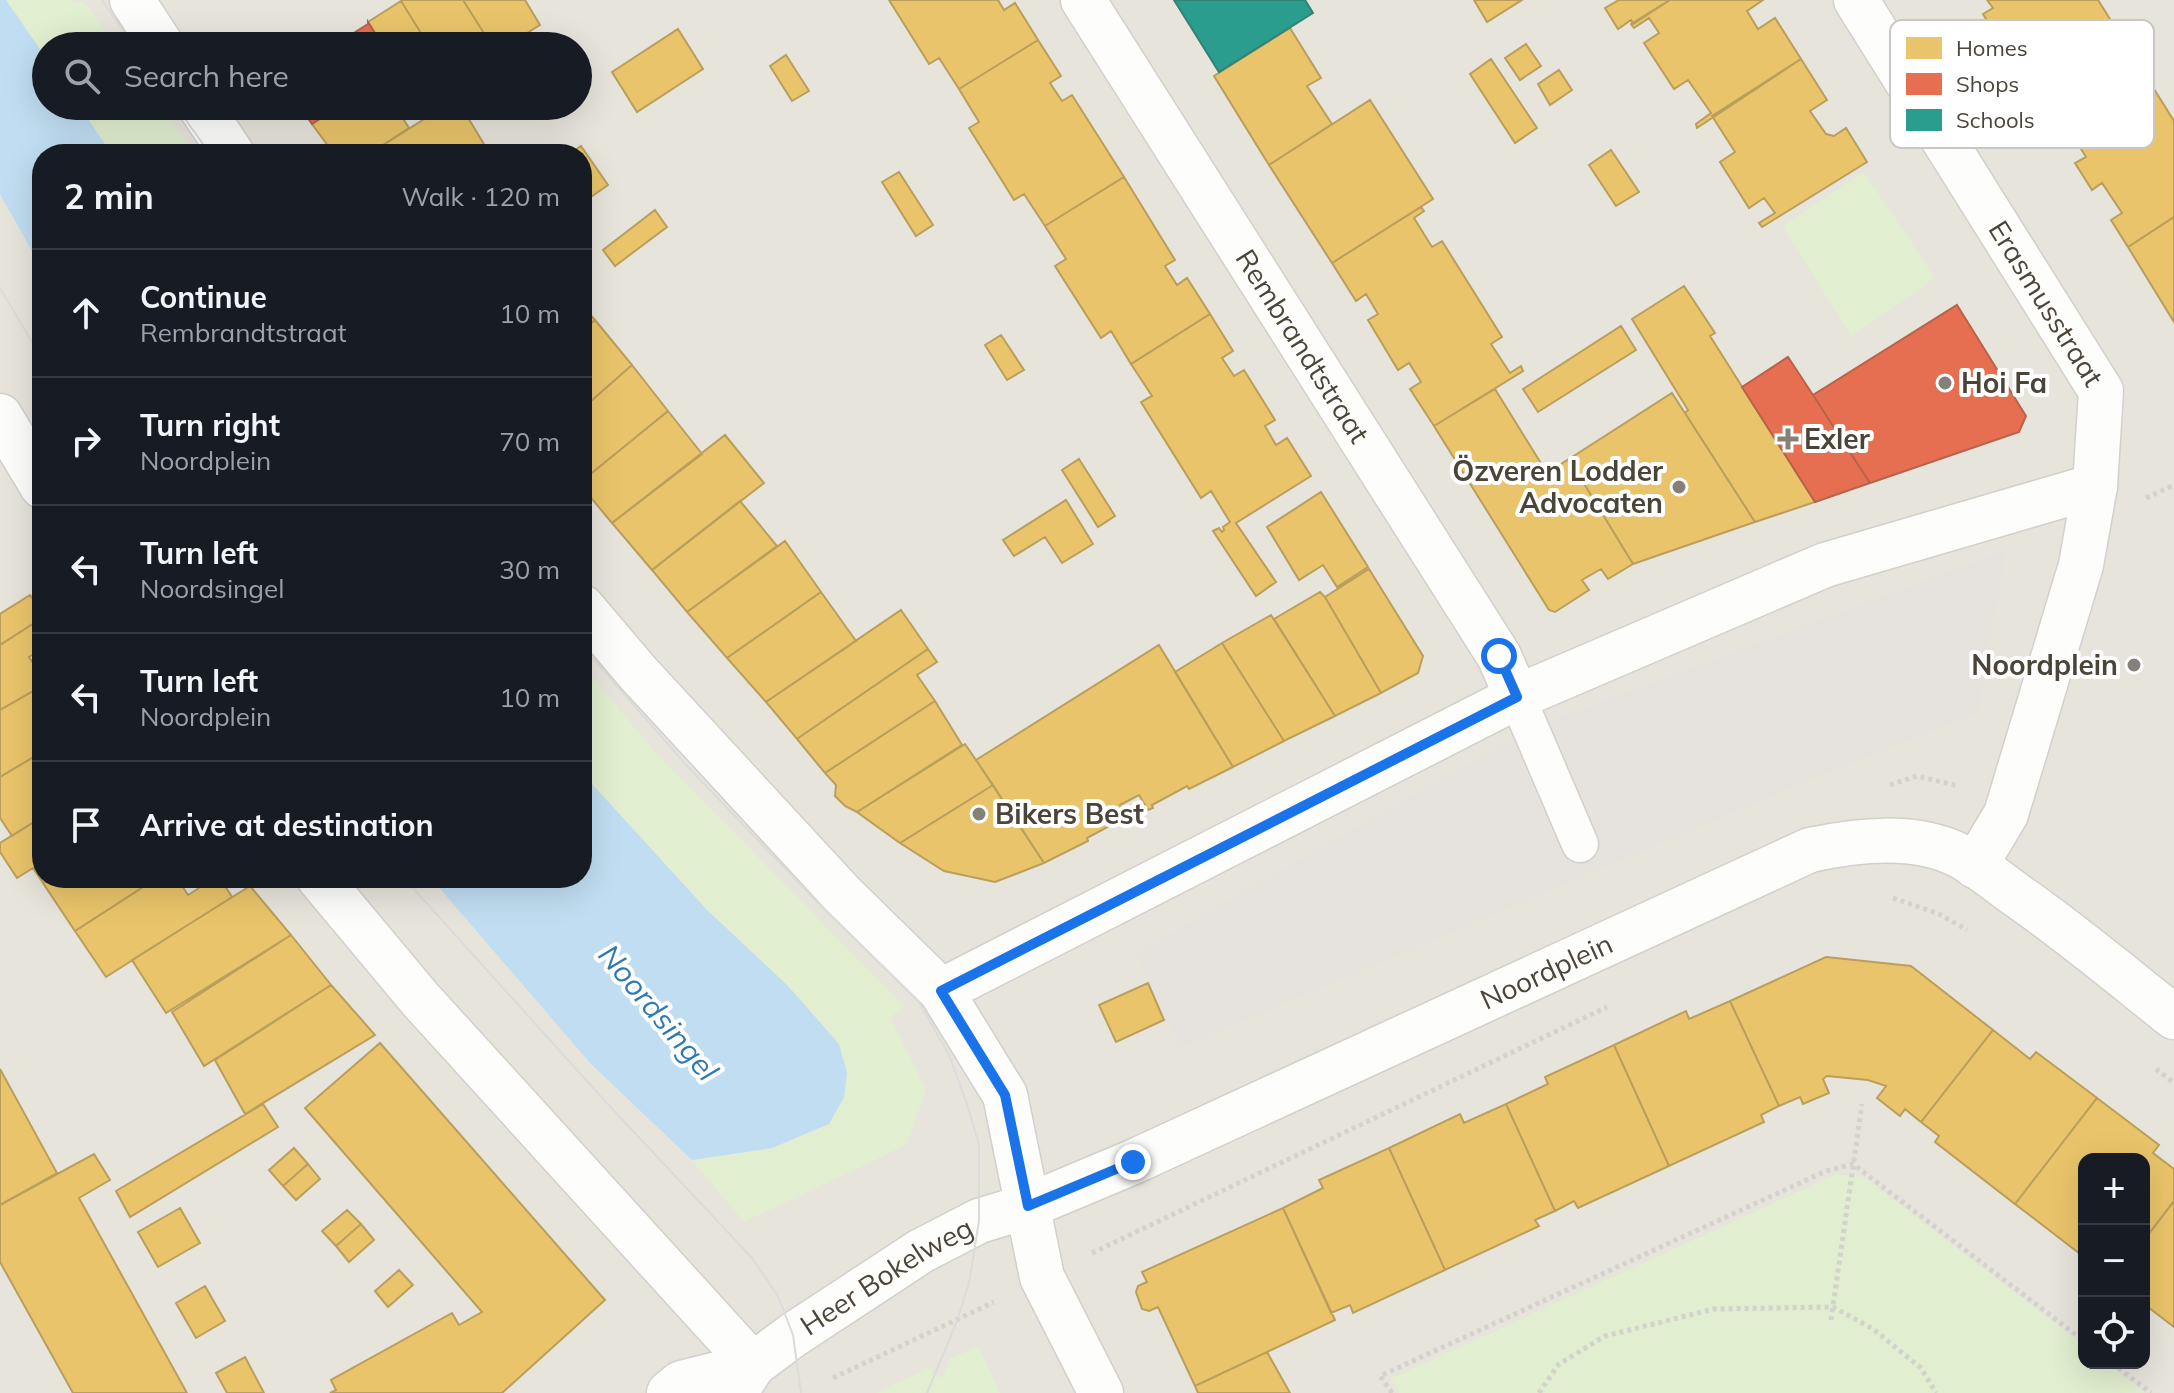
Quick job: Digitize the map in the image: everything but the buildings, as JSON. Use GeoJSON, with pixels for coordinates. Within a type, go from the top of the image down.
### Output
{"type":"FeatureCollection","features":[{"type":"Feature","properties":{"kind":"street"},"geometry":{"type":"LineString","coordinates":[[132,0],[153,32]]}},
{"type":"Feature","properties":{"kind":"street","name":"Rembrandtstraat"},"geometry":{"type":"LineString","coordinates":[[1083,0],[1499,656],[1517,697]]}},
{"type":"Feature","properties":{"kind":"street","name":"Erasmusstraat"},"geometry":{"type":"LineString","coordinates":[[1856,0],[1890,54]]}},
{"type":"Feature","properties":{"kind":"street"},"geometry":{"type":"LineString","coordinates":[[209,120],[225,144]]}},
{"type":"Feature","properties":{"kind":"street","name":"Erasmusstraat"},"geometry":{"type":"LineString","coordinates":[[1949,148],[2101,391],[2095,486],[2081,565],[2006,814],[1975,866]]}},
{"type":"Feature","properties":{"kind":"street"},"geometry":{"type":"LineString","coordinates":[[0,416],[32,469]]}},
{"type":"Feature","properties":{"kind":"street"},"geometry":{"type":"LineString","coordinates":[[941,991],[1517,697],[1825,565],[2095,486]]}},
{"type":"Feature","properties":{"kind":"street"},"geometry":{"type":"LineString","coordinates":[[592,619],[638,673],[842,894],[941,991],[1005,1095],[1042,1277],[1101,1393]]}},
{"type":"Feature","properties":{"kind":"street","name":"Noordplein"},"geometry":{"type":"LineString","coordinates":[[1028,1206],[1133,1162],[1810,850],[1846,842],[1880,839],[1958,855],[2039,911],[2174,1017]]}},
{"type":"Feature","properties":{"kind":"street"},"geometry":{"type":"LineString","coordinates":[[327,888],[744,1379]]}},
{"type":"Feature","properties":{"kind":"street","name":"Heer Bokelweg"},"geometry":{"type":"LineString","coordinates":[[669,1393],[681,1383],[744,1379],[793,1335],[921,1251],[979,1221],[1028,1206]]}},
{"type":"Feature","properties":{"kind":"lane"},"geometry":{"type":"LineString","coordinates":[[1517,697],[1580,844]]}},
{"type":"Feature","properties":{"kind":"path"},"geometry":{"type":"LineString","coordinates":[[1887,896],[1939,914],[1970,932]]}},
{"type":"Feature","properties":{"kind":"path","name":"Noordplein"},"geometry":{"type":"LineString","coordinates":[[1042,1277],[1607,1007]]}},
{"type":"Feature","properties":{"kind":"path"},"geometry":{"type":"LineString","coordinates":[[2150,1065],[2174,1083]]}},
{"type":"Feature","properties":{"kind":"path"},"geometry":{"type":"LineString","coordinates":[[1831,1320],[1862,1104]]}},
{"type":"Feature","properties":{"kind":"path"},"geometry":{"type":"LineString","coordinates":[[1853,1164],[2078,1336]]}},
{"type":"Feature","properties":{"kind":"path"},"geometry":{"type":"LineString","coordinates":[[1392,1393],[1380,1376],[1826,1171],[1853,1164]]}},
{"type":"Feature","properties":{"kind":"path","name":"Heer Bokelweg"},"geometry":{"type":"LineString","coordinates":[[830,1379],[957,1321],[1042,1277]]}},
{"type":"Feature","properties":{"kind":"path"},"geometry":{"type":"LineString","coordinates":[[1539,1393],[1559,1364],[1605,1336],[1714,1309],[1833,1307],[1873,1329],[1921,1368],[1936,1393]]}},
{"type":"Feature","properties":{"kind":"path"},"geometry":{"type":"LineString","coordinates":[[2120,1369],[2151,1393]]}},
{"type":"Feature","properties":{"kind":"shaded area"},"geometry":{"type":"Polygon","coordinates":[[[0,0],[2174,0],[2174,1393],[0,1393],[0,0]]]}},
{"type":"Feature","properties":{"kind":"shaded area"},"geometry":{"type":"Polygon","coordinates":[[[2006,550],[1978,713],[1834,770],[1180,1048],[1136,953],[1531,728],[2006,550]]]}},
{"type":"Feature","properties":{"kind":"green space"},"geometry":{"type":"Polygon","coordinates":[[[6,0],[84,1],[107,32],[32,32],[32,38],[6,0]]]}},
{"type":"Feature","properties":{"kind":"green space"},"geometry":{"type":"Polygon","coordinates":[[[89,120],[170,120],[188,144],[105,144],[89,120]]]}},
{"type":"Feature","properties":{"kind":"green space"},"geometry":{"type":"Polygon","coordinates":[[[1864,172],[1935,278],[1851,336],[1783,226],[1864,172]]]}},
{"type":"Feature","properties":{"kind":"green space"},"geometry":{"type":"Polygon","coordinates":[[[592,677],[657,754],[904,1006],[890,1018],[926,1090],[906,1145],[744,1222],[692,1160],[772,1148],[788,986],[707,910],[592,784],[592,677]]]}},
{"type":"Feature","properties":{"kind":"green space"},"geometry":{"type":"Polygon","coordinates":[[[1837,1174],[1864,1177],[2078,1341],[2078,1369],[2114,1369],[2145,1393],[1399,1393],[1390,1379],[1837,1174]]]}},
{"type":"Feature","properties":{"kind":"green space"},"geometry":{"type":"Polygon","coordinates":[[[978,1346],[1000,1393],[876,1393],[935,1365],[931,1373],[943,1378],[950,1359],[978,1346]]]}},
{"type":"Feature","properties":{"kind":"water"},"geometry":{"type":"Polygon","coordinates":[[[0,0],[6,0],[32,38],[32,120],[89,120],[105,144],[32,144],[32,251],[0,194],[0,0]]]}},
{"type":"Feature","properties":{"kind":"water","name":"Noordsingel"},"geometry":{"type":"Polygon","coordinates":[[[592,784],[707,910],[788,986],[839,1044],[847,1073],[844,1097],[829,1124],[772,1148],[692,1160],[590,1063],[440,888],[592,888],[592,784]]]}},
{"type":"Feature","properties":{"kind":"tram line"},"geometry":{"type":"LineString","coordinates":[[102,0],[124,32]]}},
{"type":"Feature","properties":{"kind":"tram line"},"geometry":{"type":"LineString","coordinates":[[186,120],[203,144]]}},
{"type":"Feature","properties":{"kind":"tram line"},"geometry":{"type":"LineString","coordinates":[[0,288],[32,342]]}},
{"type":"Feature","properties":{"kind":"tram line"},"geometry":{"type":"LineString","coordinates":[[592,657],[687,766],[817,902],[919,1002],[949,1055],[979,1145],[979,1221],[969,1283],[927,1393]]}},
{"type":"Feature","properties":{"kind":"tram line"},"geometry":{"type":"LineString","coordinates":[[413,888],[752,1258],[778,1296],[793,1335],[801,1393]]}},
{"type":"Feature","properties":{"kind":"place","name":"Hoi Fa"},"geometry":{"type":"Point","coordinates":[1945,383]}},
{"type":"Feature","properties":{"kind":"place","name":"Exler"},"geometry":{"type":"Point","coordinates":[1788,439]}},
{"type":"Feature","properties":{"kind":"place","name":"Özveren Lodder Advocaten"},"geometry":{"type":"Point","coordinates":[1679,487]}},
{"type":"Feature","properties":{"kind":"place","name":"Noordplein"},"geometry":{"type":"Point","coordinates":[2134,665]}},
{"type":"Feature","properties":{"kind":"place","name":"Bikers Best"},"geometry":{"type":"Point","coordinates":[979,814]}},
{"type":"Feature","properties":{"kind":"route"},"geometry":{"type":"LineString","coordinates":[[1133,1162],[1028,1206],[1005,1095],[941,991],[1517,697],[1499,656]]}}]}
